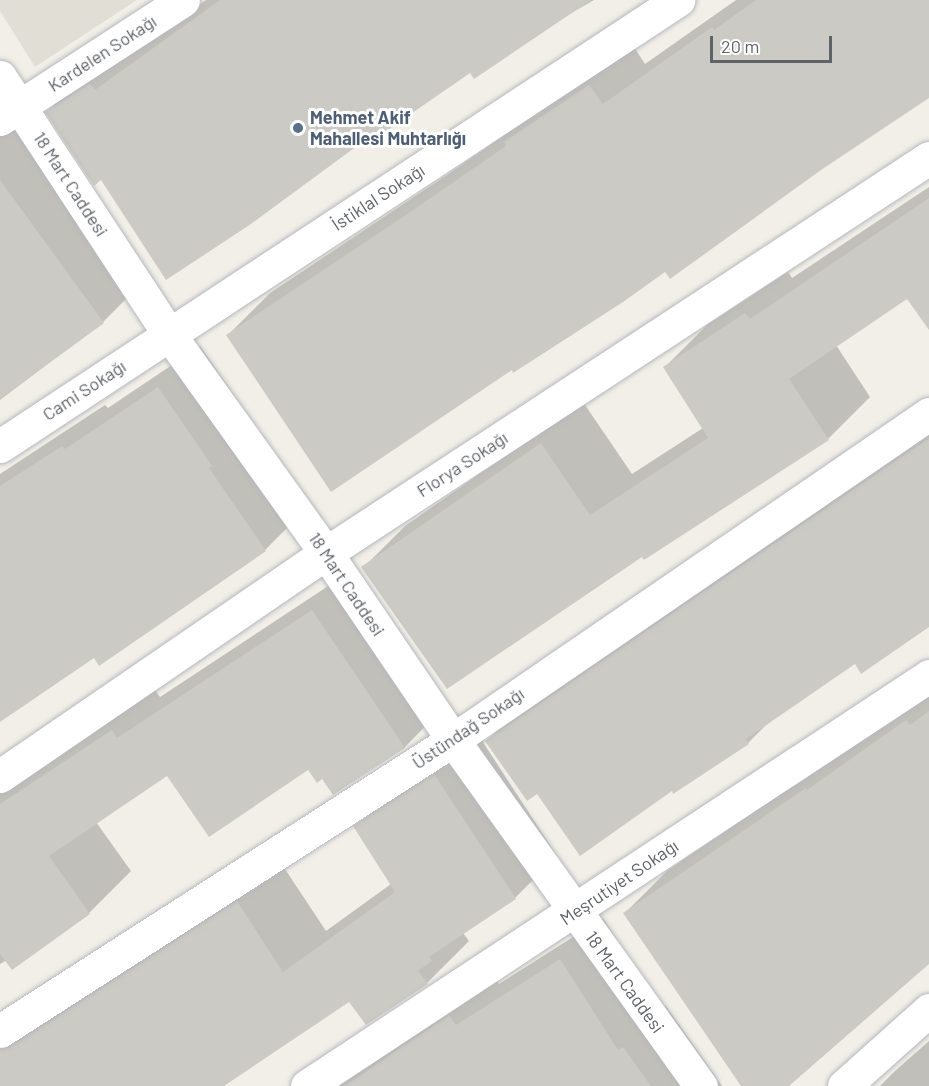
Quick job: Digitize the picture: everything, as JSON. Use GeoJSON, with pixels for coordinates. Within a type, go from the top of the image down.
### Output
{"type":"FeatureCollection","features":[{"type":"Feature","properties":{"kind":"street","name":"Kardelen Sokağı"},"geometry":{"type":"LineString","coordinates":[[10,113],[183,0]]}},
{"type":"Feature","properties":{"kind":"street","name":"İstiklal Sokağı"},"geometry":{"type":"LineString","coordinates":[[169,334],[678,0]]}},
{"type":"Feature","properties":{"kind":"street","name":"18 Mart Caddesi"},"geometry":{"type":"LineString","coordinates":[[0,77],[10,113],[326,553],[453,740],[701,1086]]}},
{"type":"Feature","properties":{"kind":"street","name":"Florya Sokağı"},"geometry":{"type":"LineString","coordinates":[[0,776],[326,553],[929,158]]}},
{"type":"Feature","properties":{"kind":"street","name":"Cami Sokağı"},"geometry":{"type":"LineString","coordinates":[[0,446],[169,334]]}},
{"type":"Feature","properties":{"kind":"street","name":"Üstündağ Sokağı"},"geometry":{"type":"LineString","coordinates":[[0,1031],[453,740],[929,414]]}},
{"type":"Feature","properties":{"kind":"street","name":"Meşrutiyet Sokağı"},"geometry":{"type":"LineString","coordinates":[[307,1086],[929,676]]}},
{"type":"Feature","properties":{"kind":"street"},"geometry":{"type":"LineString","coordinates":[[844,1086],[929,1010]]}},
{"type":"Feature","properties":{"kind":"shaded area"},"geometry":{"type":"Polygon","coordinates":[[[0,0],[137,0],[35,67],[0,11],[0,0]]]}},
{"type":"Feature","properties":{"kind":"building"},"geometry":{"type":"Polygon","coordinates":[[[220,0],[591,0],[474,79],[470,73],[363,147],[361,143],[251,224],[166,280],[101,180],[94,186],[45,112],[90,83],[95,90],[220,0]]]}},
{"type":"Feature","properties":{"kind":"building"},"geometry":{"type":"Polygon","coordinates":[[[756,0],[929,0],[929,98],[821,170],[670,279],[665,272],[513,373],[512,370],[331,492],[226,335],[406,215],[506,146],[504,142],[589,85],[603,104],[712,27],[714,30],[756,0]]]}},
{"type":"Feature","properties":{"kind":"building"},"geometry":{"type":"Polygon","coordinates":[[[0,180],[104,323],[0,399],[0,180]]]}},
{"type":"Feature","properties":{"kind":"building"},"geometry":{"type":"Polygon","coordinates":[[[929,198],[929,330],[907,299],[789,379],[829,440],[644,560],[642,557],[447,689],[361,567],[541,443],[590,515],[708,438],[663,367],[745,313],[750,319],[929,198]]]}},
{"type":"Feature","properties":{"kind":"building"},"geometry":{"type":"Polygon","coordinates":[[[158,387],[212,466],[209,468],[266,551],[99,666],[94,658],[0,722],[0,486],[62,446],[65,449],[158,387]]]}},
{"type":"Feature","properties":{"kind":"building"},"geometry":{"type":"Polygon","coordinates":[[[929,438],[929,627],[861,674],[855,664],[746,739],[749,744],[673,794],[672,791],[580,856],[537,794],[527,801],[485,741],[929,438]]]}},
{"type":"Feature","properties":{"kind":"building"},"geometry":{"type":"Polygon","coordinates":[[[312,610],[405,748],[333,795],[322,779],[317,783],[308,770],[209,837],[167,776],[49,856],[90,914],[12,970],[0,954],[0,804],[112,730],[117,738],[312,610]]]}},
{"type":"Feature","properties":{"kind":"building"},"geometry":{"type":"Polygon","coordinates":[[[929,711],[929,964],[789,1086],[741,1086],[623,913],[806,788],[807,790],[906,720],[910,725],[929,711]]]}},
{"type":"Feature","properties":{"kind":"building"},"geometry":{"type":"Polygon","coordinates":[[[434,774],[516,899],[429,957],[432,961],[418,971],[428,984],[366,1025],[349,1002],[224,1086],[0,1086],[0,1050],[10,1047],[237,901],[283,972],[395,892],[353,826],[434,774]]]}},
{"type":"Feature","properties":{"kind":"building"},"geometry":{"type":"Polygon","coordinates":[[[560,959],[618,1050],[623,1047],[651,1086],[345,1086],[449,1015],[456,1025],[560,959]]]}},
{"type":"Feature","properties":{"kind":"place","name":"Mehmet Akif Mahallesi Muhtarlığı"},"geometry":{"type":"Point","coordinates":[298,128]}}]}
